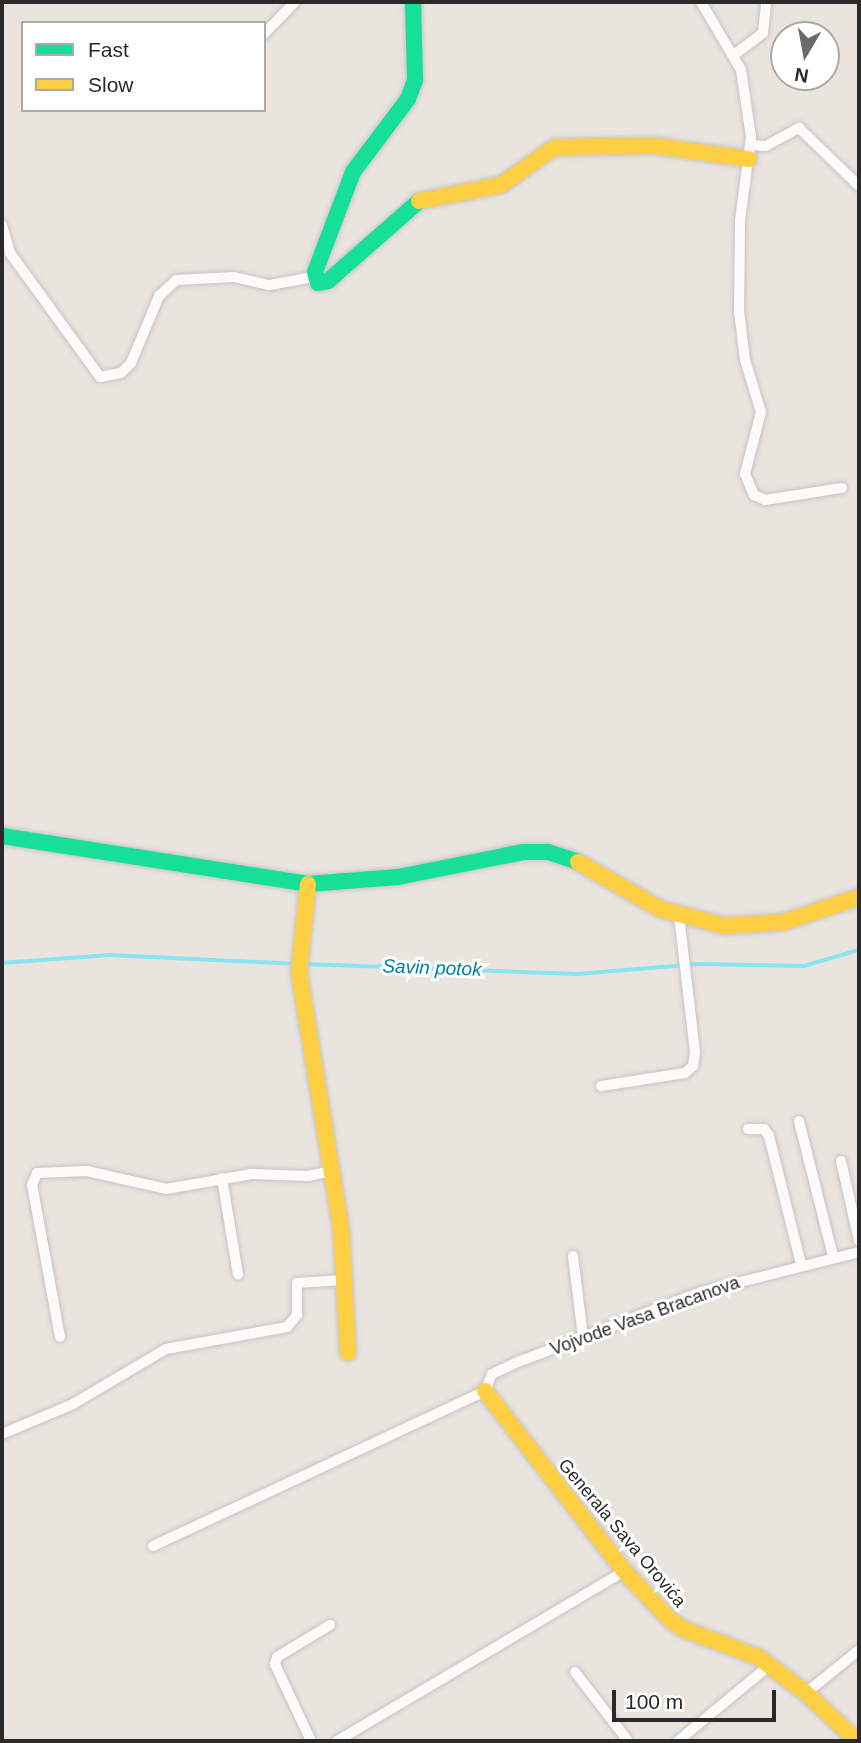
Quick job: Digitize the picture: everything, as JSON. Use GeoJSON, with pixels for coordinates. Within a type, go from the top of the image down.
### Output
{"type":"FeatureCollection","features":[{"type":"Feature","properties":{"kind":"street"},"geometry":{"type":"LineString","coordinates":[[266,32],[295,2]]}},
{"type":"Feature","properties":{"kind":"street"},"geometry":{"type":"LineString","coordinates":[[313,277],[353,172],[408,99],[415,80],[418,59],[411,38],[413,2]]}},
{"type":"Feature","properties":{"kind":"street"},"geometry":{"type":"LineString","coordinates":[[701,2],[735,54],[750,152],[740,220],[739,310],[745,360],[761,412],[745,474],[754,495],[765,500],[842,488]]}},
{"type":"Feature","properties":{"kind":"street"},"geometry":{"type":"LineString","coordinates":[[735,54],[763,33],[766,2]]}},
{"type":"Feature","properties":{"kind":"street"},"geometry":{"type":"LineString","coordinates":[[313,277],[318,282],[328,281],[417,201],[442,200],[501,185],[555,147],[656,146],[717,158],[750,152],[799,128],[859,186]]}},
{"type":"Feature","properties":{"kind":"street"},"geometry":{"type":"LineString","coordinates":[[2,225],[15,260],[100,377],[121,373],[131,363],[159,296],[176,280],[234,277],[270,285],[313,277]]}},
{"type":"Feature","properties":{"kind":"street"},"geometry":{"type":"LineString","coordinates":[[2,836],[308,884],[398,877],[523,852],[548,852],[577,861],[679,916],[725,926],[768,925],[859,897]]}},
{"type":"Feature","properties":{"kind":"street"},"geometry":{"type":"LineString","coordinates":[[308,884],[299,972],[332,1171],[348,1353]]}},
{"type":"Feature","properties":{"kind":"street"},"geometry":{"type":"LineString","coordinates":[[601,1086],[685,1073],[693,1066],[695,1052],[679,916]]}},
{"type":"Feature","properties":{"kind":"street"},"geometry":{"type":"LineString","coordinates":[[799,1121],[833,1256]]}},
{"type":"Feature","properties":{"kind":"street"},"geometry":{"type":"LineString","coordinates":[[748,1129],[764,1129],[769,1136],[801,1264]]}},
{"type":"Feature","properties":{"kind":"street"},"geometry":{"type":"LineString","coordinates":[[841,1161],[859,1241]]}},
{"type":"Feature","properties":{"kind":"street"},"geometry":{"type":"LineString","coordinates":[[60,1337],[33,1176],[75,1170],[166,1189],[222,1178],[332,1171]]}},
{"type":"Feature","properties":{"kind":"street"},"geometry":{"type":"LineString","coordinates":[[222,1178],[238,1275]]}},
{"type":"Feature","properties":{"kind":"street","name":"Vojvode Vasa Bracanova"},"geometry":{"type":"LineString","coordinates":[[485,1391],[488,1378],[497,1372],[701,1292],[801,1264],[859,1252]]}},
{"type":"Feature","properties":{"kind":"street"},"geometry":{"type":"LineString","coordinates":[[573,1256],[583,1338]]}},
{"type":"Feature","properties":{"kind":"street"},"geometry":{"type":"LineString","coordinates":[[2,1434],[73,1404],[166,1349],[287,1327],[297,1315],[298,1283],[343,1280]]}},
{"type":"Feature","properties":{"kind":"street"},"geometry":{"type":"LineString","coordinates":[[153,1546],[485,1391]]}},
{"type":"Feature","properties":{"kind":"street","name":"Generala Sava Orovića"},"geometry":{"type":"LineString","coordinates":[[485,1391],[624,1571],[677,1625],[747,1652],[770,1665],[806,1693],[857,1741]]}},
{"type":"Feature","properties":{"kind":"street"},"geometry":{"type":"LineString","coordinates":[[337,1741],[624,1571]]}},
{"type":"Feature","properties":{"kind":"street"},"geometry":{"type":"LineString","coordinates":[[311,1741],[275,1664],[277,1657],[330,1625]]}},
{"type":"Feature","properties":{"kind":"street"},"geometry":{"type":"LineString","coordinates":[[806,1693],[859,1650]]}},
{"type":"Feature","properties":{"kind":"street"},"geometry":{"type":"LineString","coordinates":[[678,1741],[770,1665]]}},
{"type":"Feature","properties":{"kind":"street"},"geometry":{"type":"LineString","coordinates":[[575,1672],[628,1741]]}},
{"type":"Feature","properties":{"kind":"waterway","name":"Savin potok"},"geometry":{"type":"LineString","coordinates":[[304,964],[577,974],[699,964],[804,966],[859,950]]}},
{"type":"Feature","properties":{"kind":"waterway","name":"Savin potok"},"geometry":{"type":"LineString","coordinates":[[2,963],[109,955],[297,964]]}},
{"type":"Feature","properties":{"kind":"traffic: fast"},"geometry":{"type":"LineString","coordinates":[[413,2],[415,80],[408,99],[353,172],[315,272],[318,283],[328,281],[419,201]]}},
{"type":"Feature","properties":{"kind":"traffic: fast"},"geometry":{"type":"LineString","coordinates":[[2,836],[308,884],[398,877],[523,852],[548,852],[578,862]]}},
{"type":"Feature","properties":{"kind":"traffic: slow"},"geometry":{"type":"LineString","coordinates":[[419,201],[501,185],[555,147],[656,146],[749,159]]}},
{"type":"Feature","properties":{"kind":"traffic: slow"},"geometry":{"type":"LineString","coordinates":[[578,862],[660,909],[725,926],[784,922],[859,897]]}},
{"type":"Feature","properties":{"kind":"traffic: slow"},"geometry":{"type":"LineString","coordinates":[[308,884],[299,972],[341,1228],[348,1353]]}},
{"type":"Feature","properties":{"kind":"traffic: slow"},"geometry":{"type":"LineString","coordinates":[[485,1391],[624,1571],[669,1619],[683,1629],[758,1657],[806,1693],[857,1741]]}}]}
